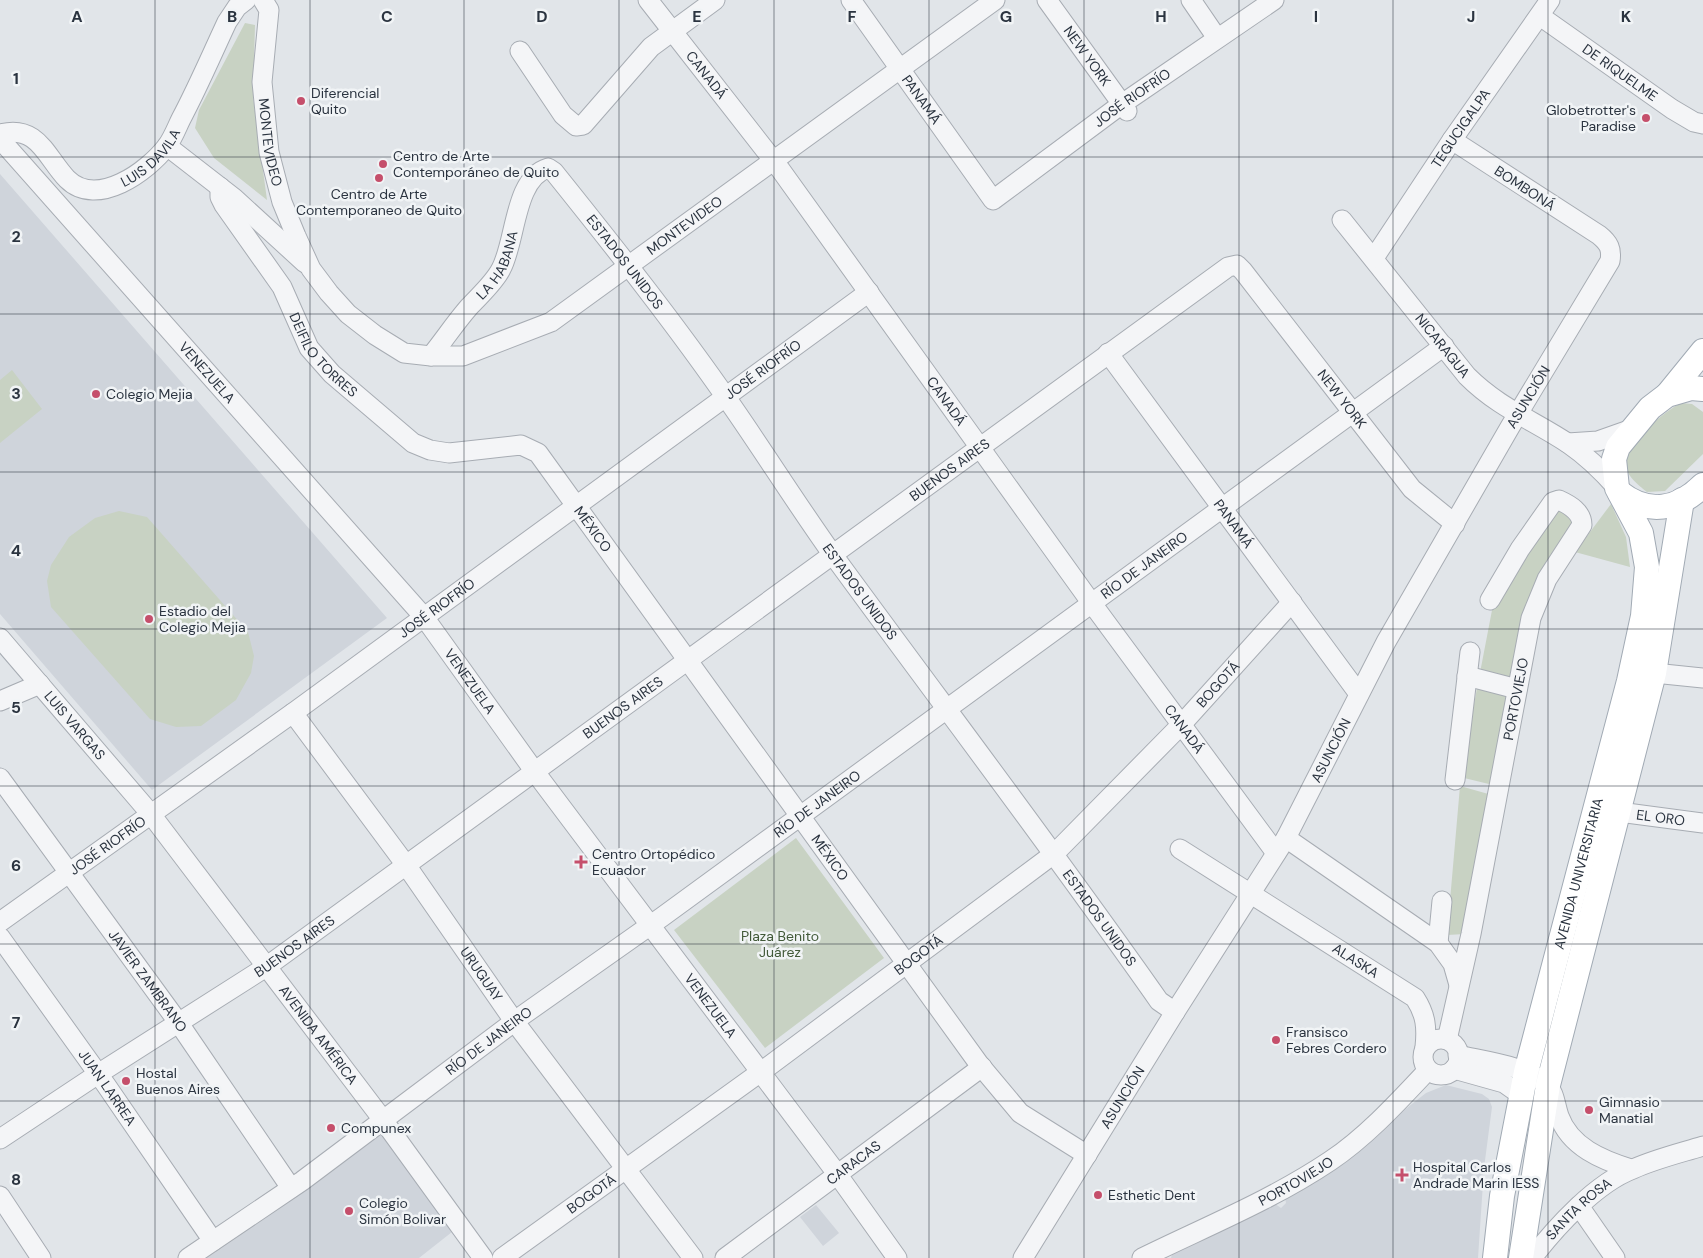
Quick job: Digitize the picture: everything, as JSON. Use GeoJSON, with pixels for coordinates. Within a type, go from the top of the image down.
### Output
{"type":"FeatureCollection","features":[{"type":"Feature","properties":{"kind":"main road"},"geometry":{"type":"LineString","coordinates":[[1694,494],[1663,507],[1634,504],[1619,491],[1614,458],[1618,448],[1632,429],[1650,408],[1667,395],[1703,351]]}},
{"type":"Feature","properties":{"kind":"main road"},"geometry":{"type":"LineString","coordinates":[[1667,395],[1692,388],[1703,389]]}},
{"type":"Feature","properties":{"kind":"main road","name":"AVENIDA UNIVERSITARIA"},"geometry":{"type":"LineString","coordinates":[[1496,1258],[1502,1196],[1526,1072],[1629,681],[1643,616],[1647,567],[1641,533],[1619,491]]}},
{"type":"Feature","properties":{"kind":"main road","name":"AVENIDA UNIVERSITARIA"},"geometry":{"type":"LineString","coordinates":[[1521,1258],[1548,1085],[1654,673],[1694,494]]}},
{"type":"Feature","properties":{"kind":"street","name":"LUIS DAVILA"},"geometry":{"type":"LineString","coordinates":[[0,134],[23,133],[38,141],[67,179],[87,189],[103,190],[119,185],[140,171],[167,146],[227,22],[237,7],[246,0]]}},
{"type":"Feature","properties":{"kind":"street","name":"CANADÁ"},"geometry":{"type":"LineString","coordinates":[[648,0],[773,161],[1181,725],[1281,846],[1438,943],[1453,964],[1460,989]]}},
{"type":"Feature","properties":{"kind":"street"},"geometry":{"type":"LineString","coordinates":[[520,52],[563,115],[576,126],[583,125],[591,119],[651,47],[715,0]]}},
{"type":"Feature","properties":{"kind":"street","name":"PANAMÁ"},"geometry":{"type":"LineString","coordinates":[[851,0],[993,200]]}},
{"type":"Feature","properties":{"kind":"street","name":"MONTEVIDEO"},"geometry":{"type":"LineString","coordinates":[[220,187],[311,269],[348,314],[375,335],[404,353],[431,356],[463,356],[551,322],[630,267],[995,0]]}},
{"type":"Feature","properties":{"kind":"street","name":"NEW YORK"},"geometry":{"type":"LineString","coordinates":[[1047,0],[1125,108]]}},
{"type":"Feature","properties":{"kind":"street"},"geometry":{"type":"LineString","coordinates":[[1191,0],[1217,38]]}},
{"type":"Feature","properties":{"kind":"street","name":"TEGUCIGALPA"},"geometry":{"type":"LineString","coordinates":[[1374,258],[1452,140],[1550,0]]}},
{"type":"Feature","properties":{"kind":"street","name":"JOSÉ RIOFRÍO"},"geometry":{"type":"LineString","coordinates":[[993,200],[1125,108],[1217,38],[1267,3]]}},
{"type":"Feature","properties":{"kind":"street","name":"MONTEVIDEO"},"geometry":{"type":"LineString","coordinates":[[266,5],[262,82],[269,152],[282,205],[311,269]]}},
{"type":"Feature","properties":{"kind":"street","name":"DE RIQUELME"},"geometry":{"type":"LineString","coordinates":[[1540,16],[1672,109],[1694,122],[1703,124]]}},
{"type":"Feature","properties":{"kind":"street","name":"VENEZUELA"},"geometry":{"type":"LineString","coordinates":[[0,139],[424,617],[535,772],[651,924],[837,1174],[897,1258]]}},
{"type":"Feature","properties":{"kind":"street","name":"BOMBONÁ"},"geometry":{"type":"LineString","coordinates":[[1452,140],[1599,235]]}},
{"type":"Feature","properties":{"kind":"street"},"geometry":{"type":"LineString","coordinates":[[167,146],[220,187]]}},
{"type":"Feature","properties":{"kind":"street","name":"ESTADOS UNIDOS"},"geometry":{"type":"LineString","coordinates":[[548,168],[554,172],[630,267],[725,397],[832,554],[944,709],[1055,853],[1159,1001],[1175,1012]]}},
{"type":"Feature","properties":{"kind":"street","name":"LA HABANA"},"geometry":{"type":"LineString","coordinates":[[431,356],[455,323],[502,269],[516,217],[530,181],[542,170],[548,168]]}},
{"type":"Feature","properties":{"kind":"street","name":"DEIFILO TORRES"},"geometry":{"type":"LineString","coordinates":[[220,187],[220,197],[224,205],[282,286],[309,348],[332,374],[413,443],[430,450],[449,453],[521,445],[538,453],[545,461]]}},
{"type":"Feature","properties":{"kind":"street","name":"NICARAGUA"},"geometry":{"type":"LineString","coordinates":[[1342,220],[1485,394],[1568,443],[1603,471],[1619,491]]}},
{"type":"Feature","properties":{"kind":"street","name":"ASUNCIÓN"},"geometry":{"type":"LineString","coordinates":[[1023,1258],[1175,1012],[1281,846],[1358,694],[1517,414],[1610,261],[1611,251],[1609,245],[1599,235]]}},
{"type":"Feature","properties":{"kind":"street","name":"NEW YORK"},"geometry":{"type":"LineString","coordinates":[[1237,265],[1412,489],[1455,524]]}},
{"type":"Feature","properties":{"kind":"street","name":"BUENOS AIRES"},"geometry":{"type":"LineString","coordinates":[[0,1140],[98,1074],[266,967],[1228,267],[1237,265]]}},
{"type":"Feature","properties":{"kind":"street","name":"JOSÉ RIOFRÍO"},"geometry":{"type":"LineString","coordinates":[[0,922],[150,813],[293,713],[575,505],[869,292]]}},
{"type":"Feature","properties":{"kind":"street","name":"RÍO DE JANEIRO"},"geometry":{"type":"LineString","coordinates":[[188,1258],[291,1188],[514,1022],[1444,346]]}},
{"type":"Feature","properties":{"kind":"street","name":"PANAMÁ"},"geometry":{"type":"LineString","coordinates":[[1108,354],[1223,507],[1358,694]]}},
{"type":"Feature","properties":{"kind":"street"},"geometry":{"type":"LineString","coordinates":[[1568,443],[1598,441],[1632,429]]}},
{"type":"Feature","properties":{"kind":"street","name":"MÉXICO"},"geometry":{"type":"LineString","coordinates":[[545,461],[687,661],[982,1067],[1020,1113],[1087,1155]]}},
{"type":"Feature","properties":{"kind":"street","name":"PORTOVIEJO"},"geometry":{"type":"LineString","coordinates":[[1446,1040],[1460,989],[1531,618],[1547,579],[1582,525],[1582,519],[1578,513],[1559,500],[1553,502],[1520,549],[1490,600]]}},
{"type":"Feature","properties":{"kind":"street","name":"BOGOTÁ"},"geometry":{"type":"LineString","coordinates":[[502,1258],[627,1170],[1055,853],[1181,725],[1292,602]]}},
{"type":"Feature","properties":{"kind":"street","name":"LUIS VARGAS"},"geometry":{"type":"LineString","coordinates":[[0,638],[150,813]]}},
{"type":"Feature","properties":{"kind":"street"},"geometry":{"type":"LineString","coordinates":[[1455,780],[1470,652]]}},
{"type":"Feature","properties":{"kind":"street"},"geometry":{"type":"LineString","coordinates":[[1654,673],[1703,678]]}},
{"type":"Feature","properties":{"kind":"street"},"geometry":{"type":"LineString","coordinates":[[1467,676],[1517,689]]}},
{"type":"Feature","properties":{"kind":"street"},"geometry":{"type":"LineString","coordinates":[[0,702],[40,684]]}},
{"type":"Feature","properties":{"kind":"street","name":"URUGUAY"},"geometry":{"type":"LineString","coordinates":[[293,713],[406,865],[514,1022],[693,1258]]}},
{"type":"Feature","properties":{"kind":"street","name":"JAVIER ZAMBRANO"},"geometry":{"type":"LineString","coordinates":[[0,778],[178,1022],[291,1188]]}},
{"type":"Feature","properties":{"kind":"street","name":"EL ORO"},"geometry":{"type":"LineString","coordinates":[[1619,812],[1703,823]]}},
{"type":"Feature","properties":{"kind":"street","name":"AVENIDA AMÉRICA"},"geometry":{"type":"LineString","coordinates":[[150,813],[383,1120],[483,1258]]}},
{"type":"Feature","properties":{"kind":"street","name":"ALASKA"},"geometry":{"type":"LineString","coordinates":[[1180,850],[1415,998],[1427,1024],[1425,1047]]}},
{"type":"Feature","properties":{"kind":"street"},"geometry":{"type":"LineString","coordinates":[[1442,901],[1438,943],[1471,934]]}},
{"type":"Feature","properties":{"kind":"street","name":"JUAN LARREA"},"geometry":{"type":"LineString","coordinates":[[0,937],[213,1240]]}},
{"type":"Feature","properties":{"kind":"street"},"geometry":{"type":"LineString","coordinates":[[1435,1040],[1446,1040],[1455,1046],[1456,1062],[1444,1075],[1433,1074],[1428,1070],[1423,1060],[1425,1047],[1435,1040]]}},
{"type":"Feature","properties":{"kind":"street"},"geometry":{"type":"LineString","coordinates":[[1456,1062],[1526,1072],[1548,1085]]}},
{"type":"Feature","properties":{"kind":"street"},"geometry":{"type":"LineString","coordinates":[[1456,1062],[1504,1083],[1521,1095]]}},
{"type":"Feature","properties":{"kind":"street","name":"CARACAS"},"geometry":{"type":"LineString","coordinates":[[725,1258],[982,1067]]}},
{"type":"Feature","properties":{"kind":"street","name":"PORTOVIEJO"},"geometry":{"type":"LineString","coordinates":[[1142,1258],[1290,1185],[1330,1161],[1362,1136],[1428,1070]]}},
{"type":"Feature","properties":{"kind":"street","name":"SANTA ROSA"},"geometry":{"type":"LineString","coordinates":[[1548,1085],[1559,1118],[1572,1136],[1588,1151],[1602,1159],[1631,1169]]}},
{"type":"Feature","properties":{"kind":"street","name":"SANTA ROSA"},"geometry":{"type":"LineString","coordinates":[[1532,1258],[1579,1206],[1631,1169],[1703,1146]]}},
{"type":"Feature","properties":{"kind":"street"},"geometry":{"type":"LineString","coordinates":[[0,1196],[41,1258]]}},
{"type":"Feature","properties":{"kind":"street"},"geometry":{"type":"LineString","coordinates":[[1579,1206],[1614,1258]]}},
{"type":"Feature","properties":{"kind":"shaded area","name":"Colegio Mejia"},"geometry":{"type":"Polygon","coordinates":[[[0,174],[387,618],[152,790],[0,614],[0,174]]]}},
{"type":"Feature","properties":{"kind":"shaded area","name":"Hospital Carlos Andrade Marin IESS"},"geometry":{"type":"Polygon","coordinates":[[[1446,1085],[1482,1094],[1489,1099],[1492,1107],[1484,1168],[1478,1258],[1171,1258],[1173,1251],[1274,1203],[1281,1208],[1286,1203],[1285,1198],[1310,1184],[1426,1093],[1446,1085]]]}},
{"type":"Feature","properties":{"kind":"shaded area","name":"Colegio Simón Bolivar"},"geometry":{"type":"Polygon","coordinates":[[[376,1128],[409,1169],[452,1232],[419,1258],[196,1258],[376,1128]]]}},
{"type":"Feature","properties":{"kind":"shaded area"},"geometry":{"type":"Polygon","coordinates":[[[816,1205],[839,1233],[823,1246],[800,1217],[816,1205]]]}},
{"type":"Feature","properties":{"kind":"green space"},"geometry":{"type":"Polygon","coordinates":[[[245,23],[255,25],[253,97],[267,200],[214,158],[195,128],[199,110],[245,23]]]}},
{"type":"Feature","properties":{"kind":"green space"},"geometry":{"type":"Polygon","coordinates":[[[12,370],[42,409],[0,443],[0,380],[12,370]]]}},
{"type":"Feature","properties":{"kind":"green space"},"geometry":{"type":"Polygon","coordinates":[[[1681,403],[1692,404],[1703,412],[1703,454],[1665,491],[1647,492],[1632,479],[1627,471],[1625,461],[1627,454],[1632,445],[1648,428],[1666,412],[1681,403]]]}},
{"type":"Feature","properties":{"kind":"green space"},"geometry":{"type":"Polygon","coordinates":[[[1611,504],[1626,537],[1630,567],[1575,552],[1611,504]]]}},
{"type":"Feature","properties":{"kind":"green space"},"geometry":{"type":"Polygon","coordinates":[[[1556,508],[1563,508],[1576,524],[1543,577],[1493,785],[1460,777],[1493,605],[1556,508]]]}},
{"type":"Feature","properties":{"kind":"green space","name":"Estadio del Colegio Mejia"},"geometry":{"type":"Polygon","coordinates":[[[119,511],[147,517],[248,632],[254,656],[251,673],[236,700],[201,726],[176,727],[150,719],[51,607],[47,581],[51,565],[69,537],[95,518],[119,511]]]}},
{"type":"Feature","properties":{"kind":"green space"},"geometry":{"type":"Polygon","coordinates":[[[1460,786],[1492,795],[1465,934],[1447,935],[1460,786]]]}},
{"type":"Feature","properties":{"kind":"green space","name":"Plaza Benito Juárez"},"geometry":{"type":"Polygon","coordinates":[[[796,838],[884,958],[765,1048],[674,930],[796,838]]]}},
{"type":"Feature","properties":{"kind":"place","name":"Diferencial Quito"},"geometry":{"type":"Point","coordinates":[301,101]}},
{"type":"Feature","properties":{"kind":"place","name":"Globetrotter's Paradise"},"geometry":{"type":"Point","coordinates":[1646,118]}},
{"type":"Feature","properties":{"kind":"place","name":"Centro de Arte Contemporáneo de Quito"},"geometry":{"type":"Point","coordinates":[383,164]}},
{"type":"Feature","properties":{"kind":"place","name":"Centro de Arte Contemporaneo de Quito"},"geometry":{"type":"Point","coordinates":[379,178]}},
{"type":"Feature","properties":{"kind":"place","name":"Colegio Mejia"},"geometry":{"type":"Point","coordinates":[96,394]}},
{"type":"Feature","properties":{"kind":"place","name":"Estadio del Colegio Mejia"},"geometry":{"type":"Point","coordinates":[149,619]}},
{"type":"Feature","properties":{"kind":"place","name":"Centro Ortopédico Ecuador"},"geometry":{"type":"Point","coordinates":[581,862]}},
{"type":"Feature","properties":{"kind":"place","name":"Fransisco Febres Cordero"},"geometry":{"type":"Point","coordinates":[1276,1040]}},
{"type":"Feature","properties":{"kind":"place","name":"Hostal Buenos Aires"},"geometry":{"type":"Point","coordinates":[126,1081]}},
{"type":"Feature","properties":{"kind":"place","name":"Gimnasio Manatial"},"geometry":{"type":"Point","coordinates":[1589,1110]}},
{"type":"Feature","properties":{"kind":"place","name":"Compunex"},"geometry":{"type":"Point","coordinates":[331,1128]}},
{"type":"Feature","properties":{"kind":"place","name":"Hospital Carlos Andrade Marin IESS"},"geometry":{"type":"Point","coordinates":[1402,1175]}},
{"type":"Feature","properties":{"kind":"place","name":"Esthetic Dent"},"geometry":{"type":"Point","coordinates":[1098,1195]}},
{"type":"Feature","properties":{"kind":"place","name":"Colegio Simón Bolivar"},"geometry":{"type":"Point","coordinates":[349,1211]}}]}
